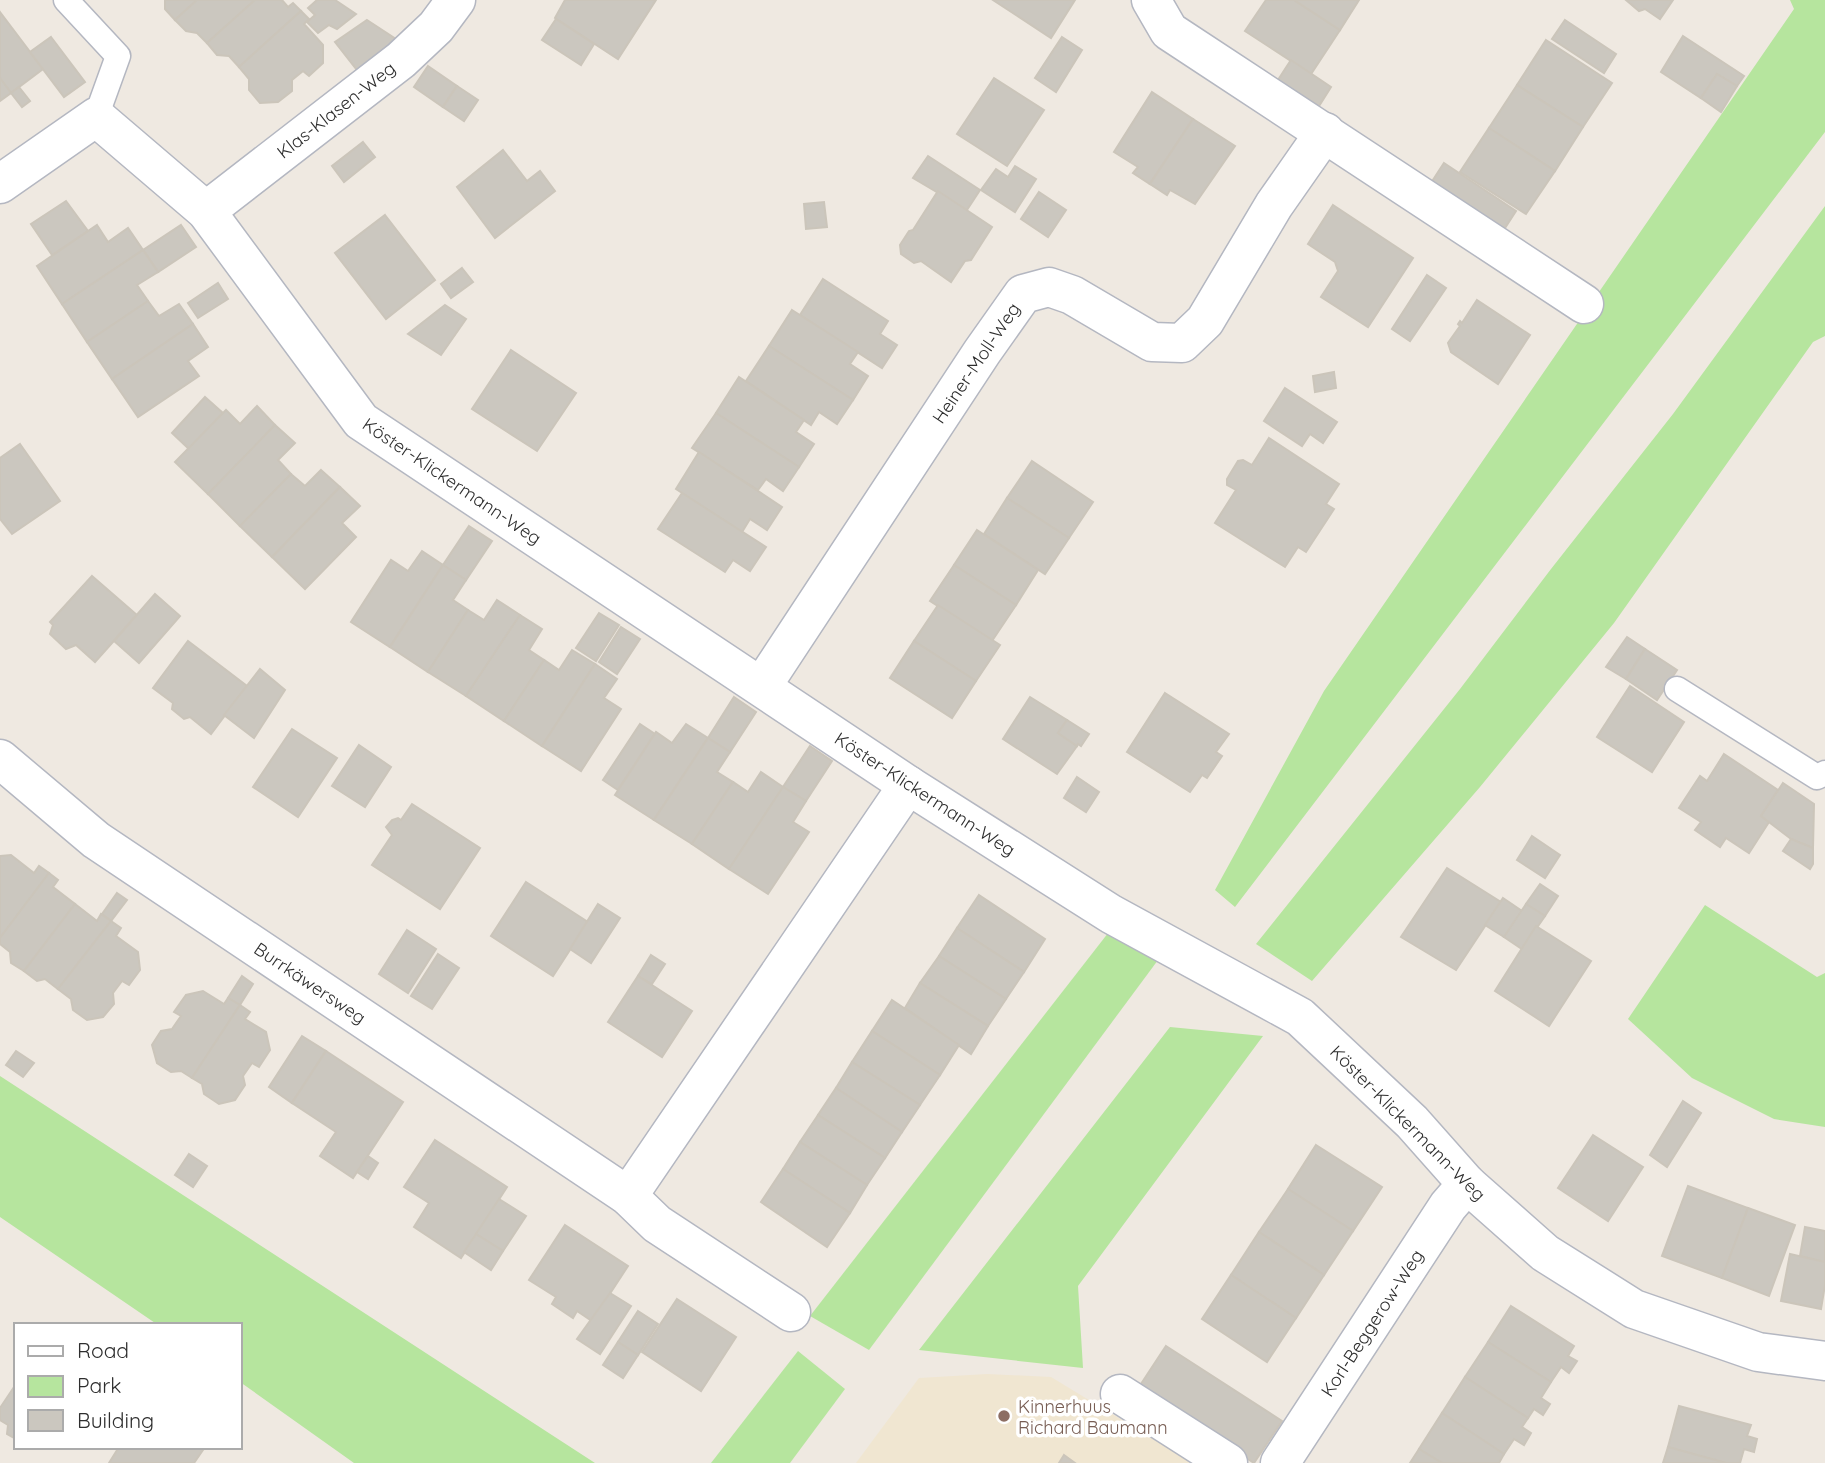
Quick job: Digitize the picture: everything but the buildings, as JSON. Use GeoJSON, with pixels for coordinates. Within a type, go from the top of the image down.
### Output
{"type":"FeatureCollection","features":[{"type":"Feature","properties":{"kind":"street","name":"Klas-Klasen-Weg"},"geometry":{"type":"LineString","coordinates":[[206,211],[401,60],[436,27],[456,0]]}},
{"type":"Feature","properties":{"kind":"street"},"geometry":{"type":"LineString","coordinates":[[1151,0],[1169,31],[1584,304]]}},
{"type":"Feature","properties":{"kind":"street"},"geometry":{"type":"LineString","coordinates":[[0,184],[96,117]]}},
{"type":"Feature","properties":{"kind":"street","name":"Köster-Klickermann-Weg"},"geometry":{"type":"LineString","coordinates":[[96,117],[206,211],[361,421],[908,785],[1111,914],[1300,1017],[1412,1122],[1467,1184],[1545,1253],[1634,1309],[1758,1353],[1825,1361]]}},
{"type":"Feature","properties":{"kind":"street","name":"Heiner-Moll-Weg"},"geometry":{"type":"LineString","coordinates":[[762,686],[1023,294],[1049,287],[1072,295],[1152,342],[1182,343],[1205,321],[1274,205],[1325,132]]}},
{"type":"Feature","properties":{"kind":"street","name":"Burrkäwersweg"},"geometry":{"type":"LineString","coordinates":[[0,759],[96,840],[628,1196],[657,1224],[791,1312]]}},
{"type":"Feature","properties":{"kind":"street"},"geometry":{"type":"LineString","coordinates":[[628,1196],[908,785]]}},
{"type":"Feature","properties":{"kind":"street","name":"Korl-Beggerow-Weg"},"geometry":{"type":"LineString","coordinates":[[1280,1463],[1448,1206],[1467,1184]]}},
{"type":"Feature","properties":{"kind":"street"},"geometry":{"type":"LineString","coordinates":[[1120,1394],[1228,1463]]}},
{"type":"Feature","properties":{"kind":"lane"},"geometry":{"type":"LineString","coordinates":[[66,0],[118,56],[96,117]]}},
{"type":"Feature","properties":{"kind":"lane"},"geometry":{"type":"LineString","coordinates":[[1677,690],[1816,777],[1825,773]]}},
{"type":"Feature","properties":{"kind":"shaded area","name":"Kinnerhuus Richard Baumann"},"geometry":{"type":"Polygon","coordinates":[[[987,1374],[1051,1377],[1193,1463],[856,1463],[919,1378],[987,1374]]]}},
{"type":"Feature","properties":{"kind":"green space"},"geometry":{"type":"Polygon","coordinates":[[[1790,0],[1825,0],[1825,132],[1235,907],[1215,890],[1324,691],[1794,9],[1790,0]]]}},
{"type":"Feature","properties":{"kind":"green space"},"geometry":{"type":"Polygon","coordinates":[[[1825,206],[1825,336],[1813,342],[1614,623],[1480,787],[1312,981],[1256,944],[1460,689],[1673,414],[1825,206]]]}},
{"type":"Feature","properties":{"kind":"green space"},"geometry":{"type":"Polygon","coordinates":[[[1705,905],[1817,977],[1825,973],[1825,1127],[1774,1119],[1692,1078],[1628,1019],[1705,905]]]}},
{"type":"Feature","properties":{"kind":"green space"},"geometry":{"type":"Polygon","coordinates":[[[1112,928],[1161,956],[869,1350],[810,1316],[1112,928]]]}},
{"type":"Feature","properties":{"kind":"green space"},"geometry":{"type":"Polygon","coordinates":[[[1170,1027],[1263,1036],[1078,1286],[1083,1368],[919,1350],[1170,1027]]]}},
{"type":"Feature","properties":{"kind":"green space"},"geometry":{"type":"Polygon","coordinates":[[[0,1076],[595,1463],[354,1463],[242,1383],[242,1323],[155,1323],[0,1217],[0,1076]]]}},
{"type":"Feature","properties":{"kind":"green space"},"geometry":{"type":"Polygon","coordinates":[[[798,1351],[845,1389],[790,1463],[711,1463],[798,1351]]]}},
{"type":"Feature","properties":{"kind":"place","name":"Kinnerhuus Richard Baumann"},"geometry":{"type":"Point","coordinates":[1004,1416]}}]}
